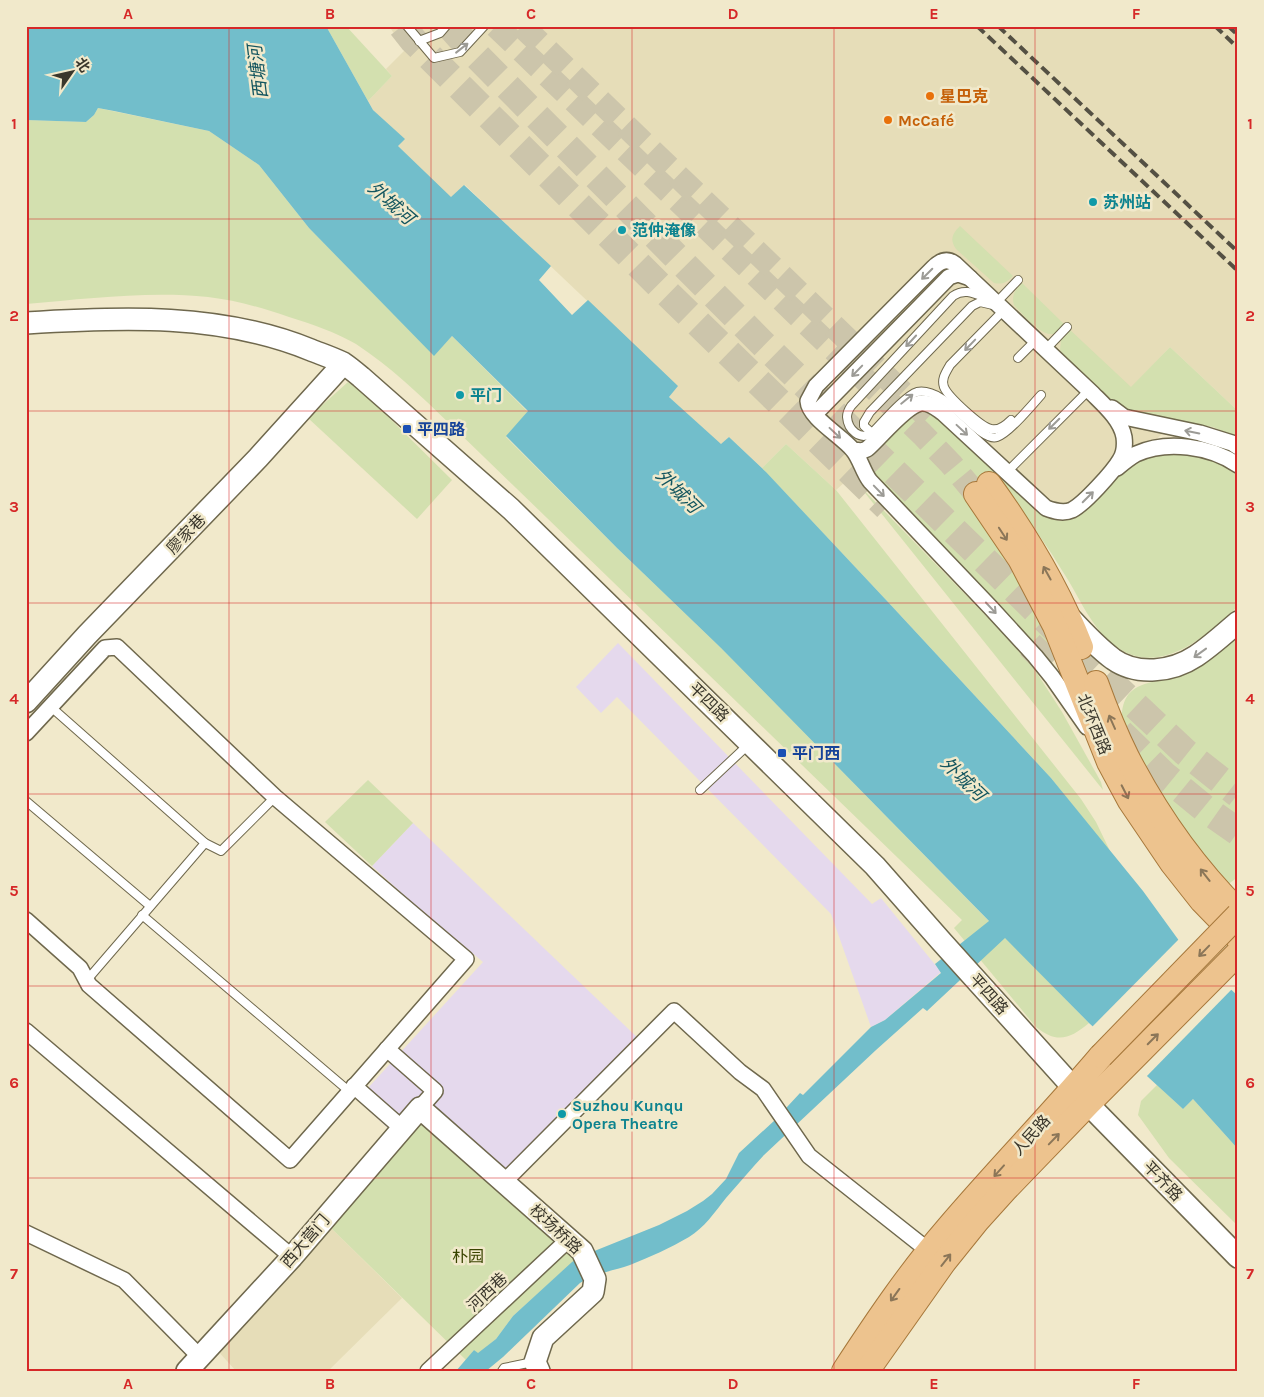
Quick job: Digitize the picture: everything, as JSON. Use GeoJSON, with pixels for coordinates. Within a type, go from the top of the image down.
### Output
{"type":"FeatureCollection","features":[{"type":"Feature","properties":{"kind":"main road","name":"平四路"},"geometry":{"type":"LineString","coordinates":[[26,323],[142,318],[230,326],[287,340],[343,364],[361,377],[511,509],[875,866],[1081,1096]]}},
{"type":"Feature","properties":{"kind":"main road","name":"廖家巷"},"geometry":{"type":"LineString","coordinates":[[26,702],[258,458],[343,364]]}},
{"type":"Feature","properties":{"kind":"main road","name":"北环西路"},"geometry":{"type":"LineString","coordinates":[[990,483],[1034,550],[1069,618],[1110,719],[1145,791],[1186,852],[1214,887],[1238,911]]}},
{"type":"Feature","properties":{"kind":"main road","name":"北环西路"},"geometry":{"type":"LineString","coordinates":[[990,483],[1020,559],[1055,626],[1107,757],[1130,801],[1172,863],[1202,901],[1238,938]]}},
{"type":"Feature","properties":{"kind":"main road"},"geometry":{"type":"LineString","coordinates":[[1069,618],[1114,660],[1131,667],[1150,671],[1173,666],[1194,657],[1217,641],[1238,622]]}},
{"type":"Feature","properties":{"kind":"main road","name":"人民路"},"geometry":{"type":"LineString","coordinates":[[867,1371],[933,1276],[1081,1096],[1101,1056],[1238,915]]}},
{"type":"Feature","properties":{"kind":"main road","name":"人民路"},"geometry":{"type":"LineString","coordinates":[[844,1371],[896,1293],[959,1215],[1081,1096],[1118,1074],[1238,954]]}},
{"type":"Feature","properties":{"kind":"main road","name":"平齐路"},"geometry":{"type":"LineString","coordinates":[[1081,1096],[1238,1257]]}},
{"type":"Feature","properties":{"kind":"main road","name":"西大营门"},"geometry":{"type":"LineString","coordinates":[[193,1364],[292,1258],[420,1108]]}},
{"type":"Feature","properties":{"kind":"main road","name":"校场桥路"},"geometry":{"type":"LineString","coordinates":[[420,1108],[576,1245],[595,1279],[593,1292],[542,1338],[537,1366]]}},
{"type":"Feature","properties":{"kind":"street"},"geometry":{"type":"LineString","coordinates":[[853,450],[862,451],[871,440],[909,408],[922,403],[929,404],[943,412],[990,483],[1046,508],[1058,512],[1071,511],[1083,502],[1120,461],[1124,438],[1117,420],[1091,392],[970,278],[952,262],[946,261],[938,264],[813,389],[808,401],[809,408],[853,450],[870,481],[991,608],[1052,677],[1107,757]]}},
{"type":"Feature","properties":{"kind":"street"},"geometry":{"type":"LineString","coordinates":[[1091,392],[1124,417],[1200,433],[1232,443],[1238,447]]}},
{"type":"Feature","properties":{"kind":"street"},"geometry":{"type":"LineString","coordinates":[[1108,475],[1135,455],[1162,448],[1178,447],[1211,452],[1227,458],[1238,465]]}},
{"type":"Feature","properties":{"kind":"street"},"geometry":{"type":"LineString","coordinates":[[26,733],[105,648],[117,647],[275,797],[466,959],[290,1160],[89,985],[80,968],[26,920]]}},
{"type":"Feature","properties":{"kind":"street"},"geometry":{"type":"LineString","coordinates":[[504,1182],[674,1011],[740,1072],[763,1089],[809,1156],[930,1251]]}},
{"type":"Feature","properties":{"kind":"street"},"geometry":{"type":"LineString","coordinates":[[26,1031],[292,1258]]}},
{"type":"Feature","properties":{"kind":"street"},"geometry":{"type":"LineString","coordinates":[[387,1049],[435,1091],[420,1108]]}},
{"type":"Feature","properties":{"kind":"street"},"geometry":{"type":"LineString","coordinates":[[352,1089],[403,1129]]}},
{"type":"Feature","properties":{"kind":"street"},"geometry":{"type":"LineString","coordinates":[[26,1233],[124,1280],[193,1364]]}},
{"type":"Feature","properties":{"kind":"street","name":"河西巷"},"geometry":{"type":"LineString","coordinates":[[428,1371],[576,1245]]}},
{"type":"Feature","properties":{"kind":"lane"},"geometry":{"type":"LineString","coordinates":[[407,26],[434,58],[460,52],[484,26]]}},
{"type":"Feature","properties":{"kind":"lane"},"geometry":{"type":"LineString","coordinates":[[419,41],[440,33],[446,26]]}},
{"type":"Feature","properties":{"kind":"lane"},"geometry":{"type":"LineString","coordinates":[[871,440],[908,397],[916,392],[937,396],[953,407],[984,435],[991,438],[997,437],[1010,427],[1040,394],[1000,429],[990,429],[950,396],[944,386],[944,379],[950,365],[1000,306],[1018,280]]}},
{"type":"Feature","properties":{"kind":"lane"},"geometry":{"type":"LineString","coordinates":[[871,440],[853,431],[847,419],[851,406],[956,294],[962,291],[972,292],[1000,306]]}},
{"type":"Feature","properties":{"kind":"lane"},"geometry":{"type":"LineString","coordinates":[[871,440],[864,426],[864,422],[870,412],[972,306],[976,303],[985,302],[1000,306]]}},
{"type":"Feature","properties":{"kind":"lane"},"geometry":{"type":"LineString","coordinates":[[1018,358],[1067,327]]}},
{"type":"Feature","properties":{"kind":"lane"},"geometry":{"type":"LineString","coordinates":[[990,483],[1091,392]]}},
{"type":"Feature","properties":{"kind":"lane"},"geometry":{"type":"LineString","coordinates":[[51,707],[205,843],[221,851],[275,797]]}},
{"type":"Feature","properties":{"kind":"lane"},"geometry":{"type":"LineString","coordinates":[[700,790],[750,743]]}},
{"type":"Feature","properties":{"kind":"lane"},"geometry":{"type":"LineString","coordinates":[[26,801],[150,906]]}},
{"type":"Feature","properties":{"kind":"lane"},"geometry":{"type":"LineString","coordinates":[[87,980],[205,843]]}},
{"type":"Feature","properties":{"kind":"lane"},"geometry":{"type":"LineString","coordinates":[[142,915],[352,1089]]}},
{"type":"Feature","properties":{"kind":"lane"},"geometry":{"type":"LineString","coordinates":[[502,1371],[504,1368],[537,1366]]}},
{"type":"Feature","properties":{"kind":"shaded area","name":"苏州站"},"geometry":{"type":"Polygon","coordinates":[[[389,26],[1238,26],[1238,411],[1170,347],[1131,388],[1068,361],[1115,404],[1176,422],[1123,468],[1071,518],[1061,521],[1050,518],[1031,506],[941,419],[865,464],[836,490],[786,444],[762,468],[729,437],[721,445],[669,397],[677,386],[465,185],[451,198],[398,146],[404,139],[373,110],[368,101],[392,76],[386,69],[405,50],[389,26]]]}},
{"type":"Feature","properties":{"kind":"shaded area"},"geometry":{"type":"Polygon","coordinates":[[[618,643],[872,904],[881,898],[941,972],[885,1020],[871,1027],[831,914],[617,697],[601,713],[576,687],[618,643]]]}},
{"type":"Feature","properties":{"kind":"shaded area"},"geometry":{"type":"Polygon","coordinates":[[[413,823],[641,1041],[513,1179],[390,1130],[357,1100],[483,962],[372,866],[413,823]]]}},
{"type":"Feature","properties":{"kind":"shaded area"},"geometry":{"type":"Polygon","coordinates":[[[331,1228],[402,1298],[328,1371],[236,1371],[217,1350],[331,1228]]]}},
{"type":"Feature","properties":{"kind":"green space"},"geometry":{"type":"Polygon","coordinates":[[[326,26],[346,26],[392,76],[368,101],[326,26]]]}},
{"type":"Feature","properties":{"kind":"green space"},"geometry":{"type":"Polygon","coordinates":[[[98,108],[209,131],[259,165],[309,228],[434,355],[452,336],[528,412],[506,437],[721,648],[1089,1023],[1076,1033],[1063,1037],[1050,1036],[1036,1027],[954,928],[962,920],[428,403],[394,372],[356,344],[306,322],[269,310],[218,298],[185,295],[140,295],[26,304],[26,120],[86,122],[94,115],[98,108]]]}},
{"type":"Feature","properties":{"kind":"green space"},"geometry":{"type":"Polygon","coordinates":[[[960,226],[1013,276],[1009,280],[1000,284],[994,283],[956,249],[952,239],[955,231],[960,226]]]}},
{"type":"Feature","properties":{"kind":"green space"},"geometry":{"type":"Polygon","coordinates":[[[1022,283],[1064,324],[1058,332],[1048,334],[1043,331],[1014,305],[1014,293],[1022,283]]]}},
{"type":"Feature","properties":{"kind":"green space"},"geometry":{"type":"Polygon","coordinates":[[[1068,328],[1131,387],[1170,347],[1238,411],[1238,438],[1213,427],[1176,422],[1140,414],[1115,404],[1068,361],[1060,350],[1061,340],[1068,328]]]}},
{"type":"Feature","properties":{"kind":"green space"},"geometry":{"type":"Polygon","coordinates":[[[348,382],[370,399],[452,480],[417,519],[308,418],[348,382]]]}},
{"type":"Feature","properties":{"kind":"green space"},"geometry":{"type":"Polygon","coordinates":[[[926,410],[941,419],[1031,506],[1050,518],[1061,521],[1071,518],[1123,468],[1158,453],[1192,452],[1230,467],[1238,473],[1238,606],[1192,644],[1175,652],[1157,657],[1139,657],[1121,650],[1098,629],[1047,546],[992,473],[962,493],[1028,598],[1046,636],[1049,650],[1045,657],[879,485],[865,464],[867,453],[913,411],[926,410]]]}},
{"type":"Feature","properties":{"kind":"green space"},"geometry":{"type":"Polygon","coordinates":[[[786,444],[836,490],[1081,799],[1096,822],[1111,853],[1051,778],[762,468],[786,444]]]}},
{"type":"Feature","properties":{"kind":"green space"},"geometry":{"type":"Polygon","coordinates":[[[857,483],[1033,667],[1062,712],[1101,782],[1103,790],[857,483]]]}},
{"type":"Feature","properties":{"kind":"green space"},"geometry":{"type":"Polygon","coordinates":[[[1238,633],[1238,877],[1227,885],[1189,837],[1150,778],[1122,724],[1123,708],[1127,697],[1134,689],[1143,684],[1178,676],[1197,669],[1238,633]]]}},
{"type":"Feature","properties":{"kind":"green space"},"geometry":{"type":"Polygon","coordinates":[[[368,780],[413,823],[372,866],[325,822],[368,780]]]}},
{"type":"Feature","properties":{"kind":"green space"},"geometry":{"type":"Polygon","coordinates":[[[1157,1085],[1183,1109],[1193,1099],[1238,1149],[1238,1226],[1169,1158],[1138,1115],[1141,1101],[1157,1085]]]}},
{"type":"Feature","properties":{"kind":"green space","name":"朴园"},"geometry":{"type":"Polygon","coordinates":[[[425,1118],[582,1256],[513,1316],[496,1339],[478,1354],[474,1350],[466,1360],[331,1228],[425,1118]]]}},
{"type":"Feature","properties":{"kind":"water"},"geometry":{"type":"Polygon","coordinates":[[[26,26],[326,26],[373,110],[405,139],[398,146],[451,197],[464,185],[551,266],[539,280],[572,315],[588,300],[678,386],[669,397],[721,444],[729,437],[766,472],[1051,778],[1143,891],[1180,942],[1238,996],[1238,1149],[1193,1099],[1183,1109],[1089,1023],[1005,938],[927,1011],[923,1008],[876,1050],[764,1155],[700,1229],[675,1245],[645,1259],[598,1274],[580,1283],[486,1371],[456,1371],[474,1350],[478,1353],[496,1339],[513,1316],[572,1262],[582,1256],[659,1225],[687,1211],[712,1194],[726,1179],[739,1153],[775,1120],[800,1093],[803,1095],[871,1027],[885,1020],[941,973],[935,964],[989,921],[721,648],[617,548],[506,436],[528,411],[452,336],[434,356],[309,228],[259,165],[209,131],[114,111],[98,108],[94,115],[86,122],[26,120],[26,26]]]}},
{"type":"Feature","properties":{"kind":"pier"},"geometry":{"type":"Polygon","coordinates":[[[1180,938],[1233,988],[1145,1078],[1091,1028],[1180,938]]]}},
{"type":"Feature","properties":{"kind":"tunnel"},"geometry":{"type":"LineString","coordinates":[[402,26],[413,40],[666,292],[887,507]]}},
{"type":"Feature","properties":{"kind":"tunnel"},"geometry":{"type":"LineString","coordinates":[[450,26],[473,52],[761,342],[1086,659],[1185,752],[1238,794]]}},
{"type":"Feature","properties":{"kind":"tunnel"},"geometry":{"type":"LineString","coordinates":[[496,26],[922,434],[976,494]]}},
{"type":"Feature","properties":{"kind":"tunnel"},"geometry":{"type":"LineString","coordinates":[[522,26],[929,418]]}},
{"type":"Feature","properties":{"kind":"tunnel"},"geometry":{"type":"LineString","coordinates":[[1030,645],[1164,775],[1204,808],[1238,832]]}},
{"type":"Feature","properties":{"kind":"railway"},"geometry":{"type":"LineString","coordinates":[[977,26],[1238,271]]}},
{"type":"Feature","properties":{"kind":"railway"},"geometry":{"type":"LineString","coordinates":[[998,26],[1238,252]]}},
{"type":"Feature","properties":{"kind":"railway"},"geometry":{"type":"LineString","coordinates":[[1215,26],[1238,48]]}},
{"type":"Feature","properties":{"kind":"railway"},"geometry":{"type":"LineString","coordinates":[[1228,26],[1238,35]]}},
{"type":"Feature","properties":{"kind":"place","name":"星巴克"},"geometry":{"type":"Point","coordinates":[930,96]}},
{"type":"Feature","properties":{"kind":"place","name":"McCafé"},"geometry":{"type":"Point","coordinates":[888,120]}},
{"type":"Feature","properties":{"kind":"place","name":"苏州站"},"geometry":{"type":"Point","coordinates":[1093,202]}},
{"type":"Feature","properties":{"kind":"place","name":"范仲淹像"},"geometry":{"type":"Point","coordinates":[622,230]}},
{"type":"Feature","properties":{"kind":"place","name":"平门"},"geometry":{"type":"Point","coordinates":[460,395]}},
{"type":"Feature","properties":{"kind":"place","name":"平四路"},"geometry":{"type":"Point","coordinates":[407,429]}},
{"type":"Feature","properties":{"kind":"place","name":"平门西"},"geometry":{"type":"Point","coordinates":[782,753]}},
{"type":"Feature","properties":{"kind":"place","name":"Suzhou Kunqu Opera Theatre"},"geometry":{"type":"Point","coordinates":[562,1114]}},
{"type":"Feature","properties":{"kind":"water label","name":"西塘河"},"geometry":{"type":"Point","coordinates":[258,72]}},
{"type":"Feature","properties":{"kind":"water label","name":"外城河"},"geometry":{"type":"Point","coordinates":[391,203]}},
{"type":"Feature","properties":{"kind":"water label","name":"外城河"},"geometry":{"type":"Point","coordinates":[678,491]}},
{"type":"Feature","properties":{"kind":"water label","name":"外城河"},"geometry":{"type":"Point","coordinates":[963,779]}}]}
